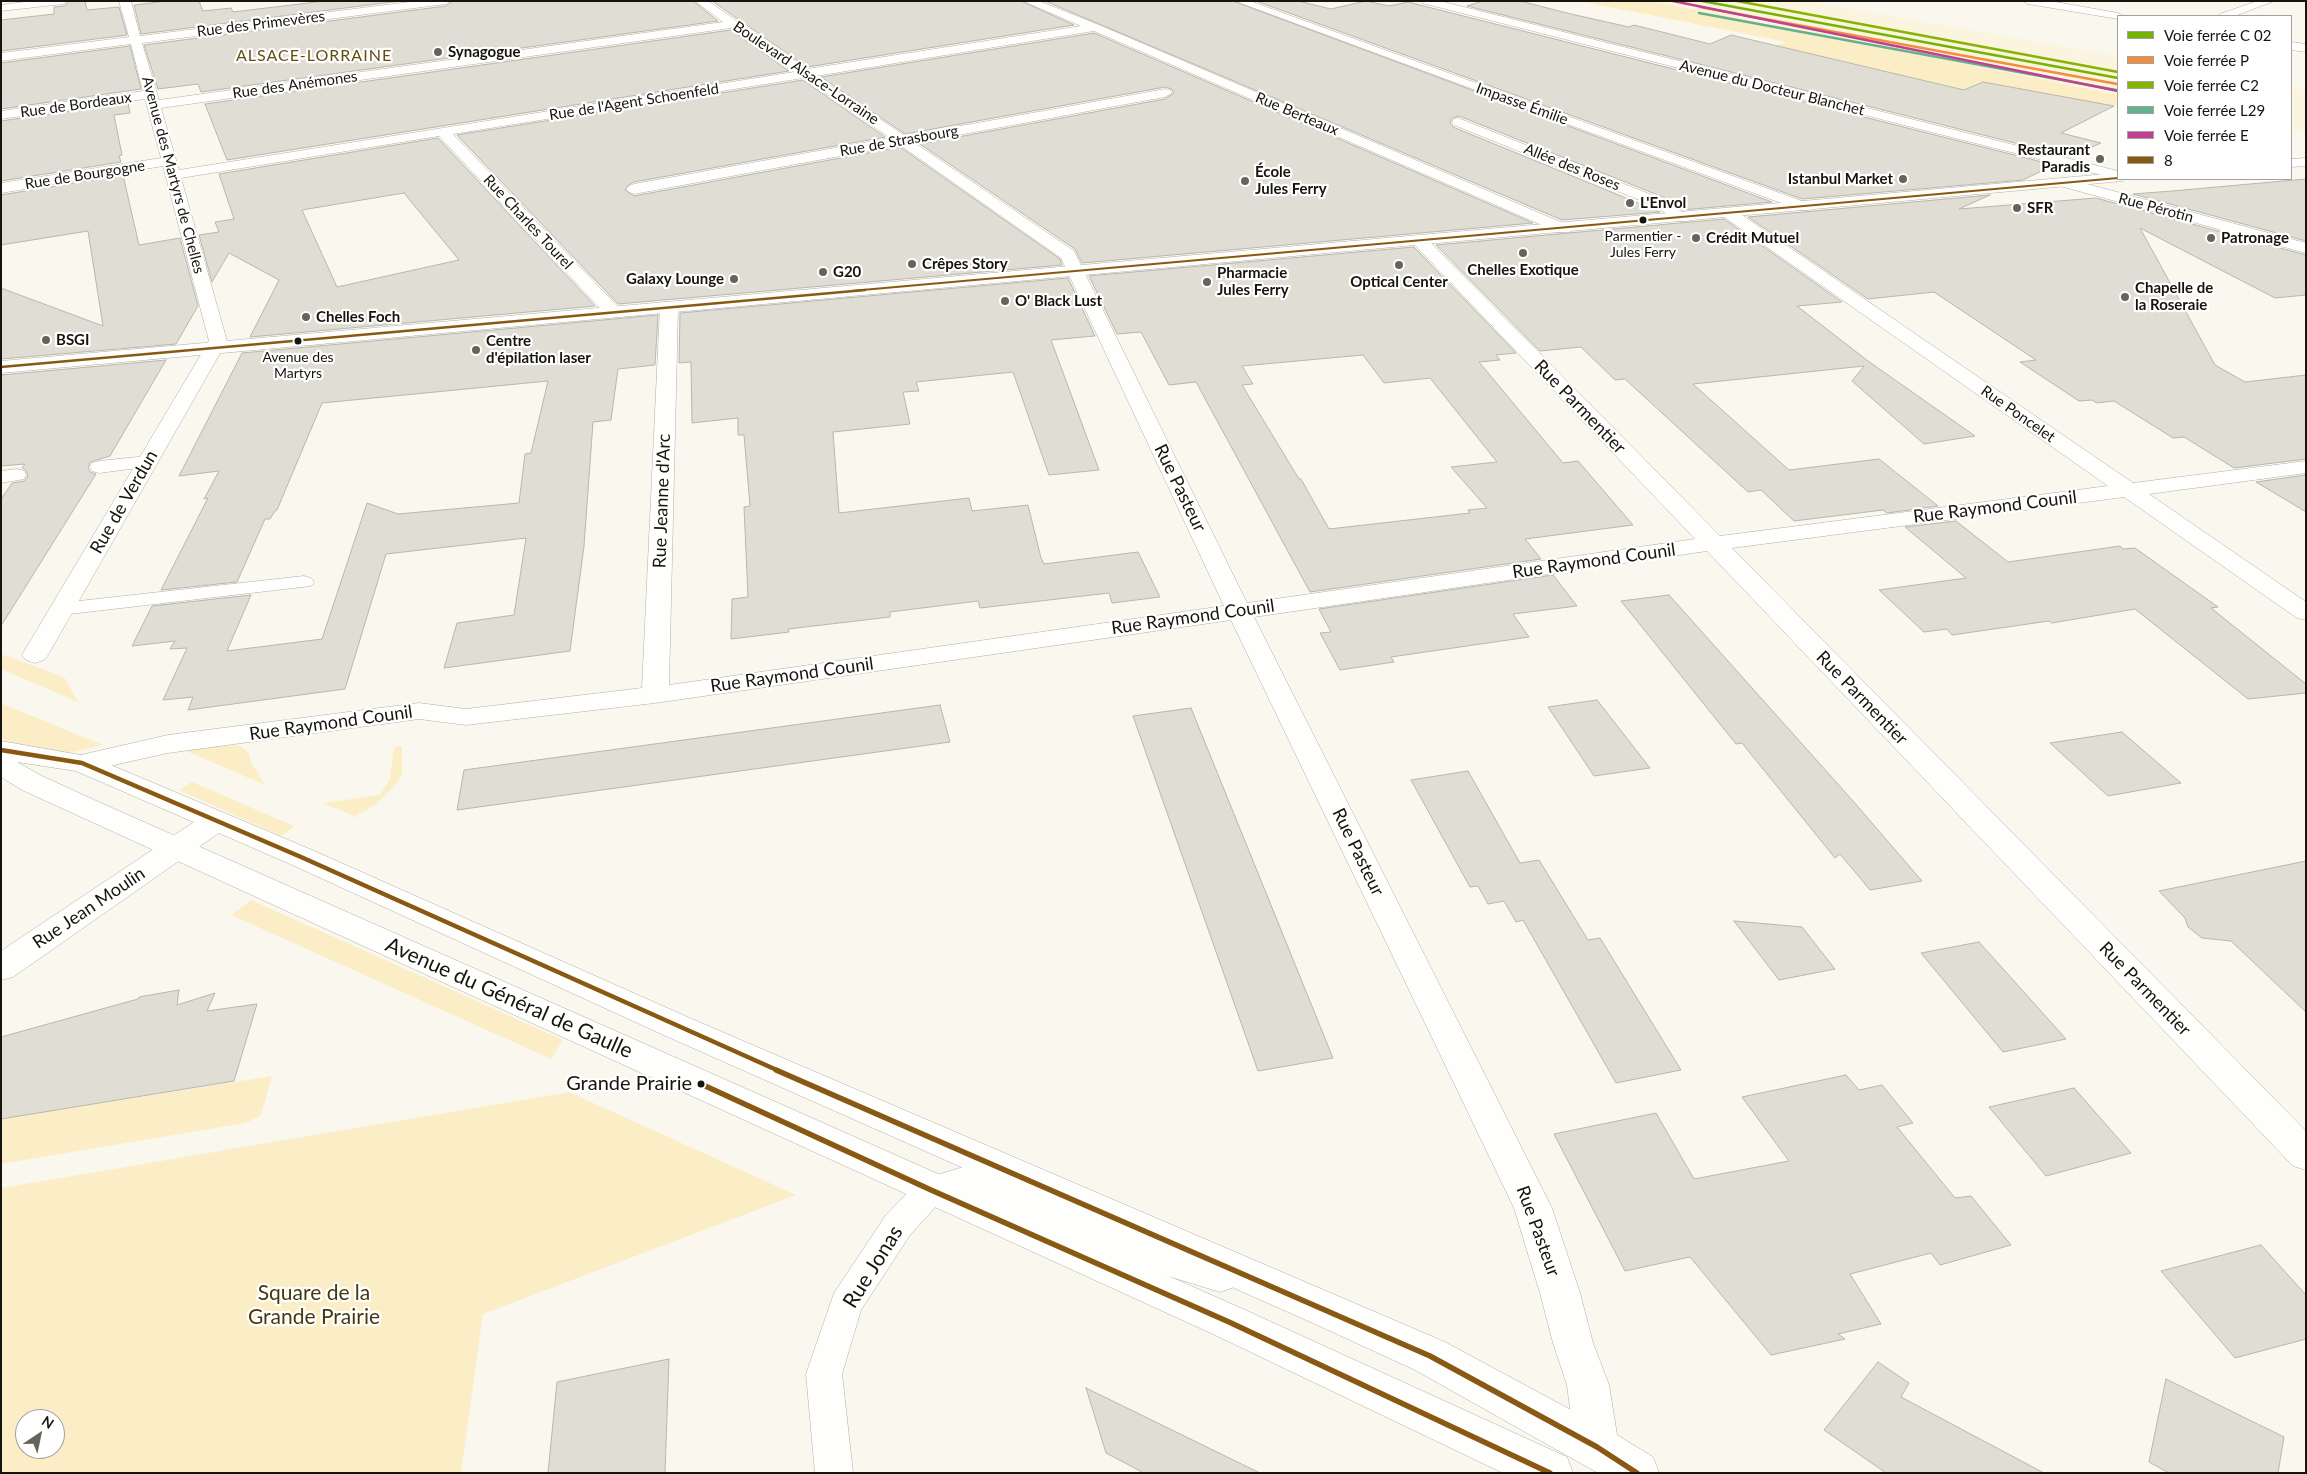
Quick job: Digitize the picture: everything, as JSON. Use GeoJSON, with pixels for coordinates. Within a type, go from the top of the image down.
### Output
{"type":"FeatureCollection","features":[{"type":"Feature","properties":{"kind":"street"},"geometry":{"type":"LineString","coordinates":[[1,8],[63,1]]}},
{"type":"Feature","properties":{"kind":"street","name":"Avenue des Martyrs de Chelles"},"geometry":{"type":"LineString","coordinates":[[125,1],[218,341],[214,348]]}},
{"type":"Feature","properties":{"kind":"street","name":"Rue des Primevères"},"geometry":{"type":"LineString","coordinates":[[1,57],[446,1]]}},
{"type":"Feature","properties":{"kind":"street","name":"Boulevard Alsace-Lorraine"},"geometry":{"type":"LineString","coordinates":[[700,1],[1068,255],[1076,272]]}},
{"type":"Feature","properties":{"kind":"street","name":"Rue Berteaux"},"geometry":{"type":"LineString","coordinates":[[1028,1],[1095,27],[1564,228]]}},
{"type":"Feature","properties":{"kind":"street","name":"Avenue du Docteur Blanchet"},"geometry":{"type":"LineString","coordinates":[[1426,1],[2117,176]]}},
{"type":"Feature","properties":{"kind":"street"},"geometry":{"type":"LineString","coordinates":[[2028,1],[2117,16]]}},
{"type":"Feature","properties":{"kind":"street"},"geometry":{"type":"LineString","coordinates":[[2227,15],[2269,1]]}},
{"type":"Feature","properties":{"kind":"street","name":"Rue des Anémones"},"geometry":{"type":"LineString","coordinates":[[152,100],[734,24]]}},
{"type":"Feature","properties":{"kind":"street","name":"Rue de l'Agent Schoenfeld"},"geometry":{"type":"LineString","coordinates":[[171,168],[443,132],[1095,27]]}},
{"type":"Feature","properties":{"kind":"street"},"geometry":{"type":"LineString","coordinates":[[2292,46],[2306,48]]}},
{"type":"Feature","properties":{"kind":"street","name":"Rue de Strasbourg"},"geometry":{"type":"LineString","coordinates":[[634,189],[1165,92]]}},
{"type":"Feature","properties":{"kind":"street","name":"Rue de Bordeaux"},"geometry":{"type":"LineString","coordinates":[[1,115],[152,100]]}},
{"type":"Feature","properties":{"kind":"street","name":"Rue Charles Tourel"},"geometry":{"type":"LineString","coordinates":[[443,132],[613,312]]}},
{"type":"Feature","properties":{"kind":"street"},"geometry":{"type":"LineString","coordinates":[[2292,163],[2306,162]]}},
{"type":"Feature","properties":{"kind":"street","name":"Rue de Bourgogne"},"geometry":{"type":"LineString","coordinates":[[1,188],[171,168]]}},
{"type":"Feature","properties":{"kind":"street"},"geometry":{"type":"LineString","coordinates":[[1,367],[1730,214],[2065,183],[2117,176]]}},
{"type":"Feature","properties":{"kind":"street","name":"Rue Pérotin"},"geometry":{"type":"LineString","coordinates":[[2065,183],[2306,248]]}},
{"type":"Feature","properties":{"kind":"street","name":"Rue Poncelet"},"geometry":{"type":"LineString","coordinates":[[1730,214],[2306,613]]}},
{"type":"Feature","properties":{"kind":"street","name":"Rue Parmentier"},"geometry":{"type":"LineString","coordinates":[[1420,241],[2306,1154]]}},
{"type":"Feature","properties":{"kind":"street","name":"Rue Pasteur"},"geometry":{"type":"LineString","coordinates":[[1076,272],[1533,1208],[1560,1293],[1573,1343],[1588,1385],[1597,1447]]}},
{"type":"Feature","properties":{"kind":"street","name":"Rue Jeanne d'Arc"},"geometry":{"type":"LineString","coordinates":[[655,695],[669,307]]}},
{"type":"Feature","properties":{"kind":"street","name":"Rue de Verdun"},"geometry":{"type":"LineString","coordinates":[[34,655],[214,348]]}},
{"type":"Feature","properties":{"kind":"street","name":"Rue Raymond Counil"},"geometry":{"type":"LineString","coordinates":[[82,763],[168,744],[419,710],[466,717],[655,695],[1712,544],[2306,467]]}},
{"type":"Feature","properties":{"kind":"street"},"geometry":{"type":"LineString","coordinates":[[1,750],[82,763],[680,1028],[1329,1310],[1430,1356],[1597,1447],[1637,1473]]}},
{"type":"Feature","properties":{"kind":"street","name":"Avenue du Général de Gaulle"},"geometry":{"type":"LineString","coordinates":[[1,764],[40,787],[931,1190],[1229,1322],[1551,1473]]}},
{"type":"Feature","properties":{"kind":"street"},"geometry":{"type":"LineString","coordinates":[[177,848],[216,821]]}},
{"type":"Feature","properties":{"kind":"street","name":"Rue Jean Moulin"},"geometry":{"type":"LineString","coordinates":[[1,968],[177,848]]}},
{"type":"Feature","properties":{"kind":"lane","name":"Impasse Émilie"},"geometry":{"type":"LineString","coordinates":[[1240,1],[1805,207]]}},
{"type":"Feature","properties":{"kind":"lane","name":"Allée des Roses"},"geometry":{"type":"LineString","coordinates":[[1458,122],[1657,202],[1684,218]]}},
{"type":"Feature","properties":{"kind":"lane"},"geometry":{"type":"LineString","coordinates":[[99,467],[147,462]]}},
{"type":"Feature","properties":{"kind":"lane"},"geometry":{"type":"LineString","coordinates":[[61,609],[304,582]]}},
{"type":"Feature","properties":{"kind":"lane"},"geometry":{"type":"LineString","coordinates":[[931,1190],[970,1179],[1131,1250],[1329,1310]]}},
{"type":"Feature","properties":{"kind":"lane","name":"Rue Jonas"},"geometry":{"type":"LineString","coordinates":[[834,1473],[824,1374],[846,1304],[898,1225],[931,1190]]}},
{"type":"Feature","properties":{"kind":"shaded area"},"geometry":{"type":"Polygon","coordinates":[[[1579,1],[1808,1],[2117,56],[2117,106],[2091,102],[2071,112],[1775,46],[1786,42],[1579,1]]]}},
{"type":"Feature","properties":{"kind":"shaded area"},"geometry":{"type":"Polygon","coordinates":[[[2292,87],[2306,90],[2306,132],[2292,129],[2292,87]]]}},
{"type":"Feature","properties":{"kind":"green space"},"geometry":{"type":"Polygon","coordinates":[[[1579,1],[1651,1],[2117,95],[2117,106],[2091,102],[2071,112],[2041,108],[1775,46],[1786,42],[1579,1]]]}},
{"type":"Feature","properties":{"kind":"green space"},"geometry":{"type":"Polygon","coordinates":[[[1,654],[64,677],[78,702],[1,669],[1,654]]]}},
{"type":"Feature","properties":{"kind":"green space"},"geometry":{"type":"Polygon","coordinates":[[[1,703],[103,745],[67,753],[21,746],[1,738],[1,703]]]}},
{"type":"Feature","properties":{"kind":"green space"},"geometry":{"type":"Polygon","coordinates":[[[239,745],[249,753],[251,762],[265,785],[186,751],[197,748],[239,745]]]}},
{"type":"Feature","properties":{"kind":"green space"},"geometry":{"type":"Polygon","coordinates":[[[402,746],[402,775],[397,783],[375,805],[356,816],[366,821],[323,803],[380,795],[390,779],[394,747],[402,746]]]}},
{"type":"Feature","properties":{"kind":"green space"},"geometry":{"type":"Polygon","coordinates":[[[192,782],[294,826],[281,836],[179,790],[192,782]]]}},
{"type":"Feature","properties":{"kind":"green space"},"geometry":{"type":"Polygon","coordinates":[[[251,900],[563,1040],[551,1059],[231,915],[251,900]]]}},
{"type":"Feature","properties":{"kind":"green space"},"geometry":{"type":"Polygon","coordinates":[[[272,1076],[261,1115],[246,1123],[1,1164],[1,1119],[272,1076]]]}},
{"type":"Feature","properties":{"kind":"green space","name":"Square de la Grande Prairie"},"geometry":{"type":"Polygon","coordinates":[[[569,1092],[796,1195],[483,1314],[461,1473],[1,1473],[1,1188],[569,1092]]]}},
{"type":"Feature","properties":{"kind":"building"},"geometry":{"type":"Polygon","coordinates":[[[70,1],[85,1],[87,10],[119,7],[127,35],[1,51],[1,20],[54,14],[54,7],[64,6],[70,1]]]}},
{"type":"Feature","properties":{"kind":"building"},"geometry":{"type":"Polygon","coordinates":[[[167,1],[199,1],[203,11],[231,8],[233,12],[325,1],[400,1],[141,34],[134,5],[167,1]]]}},
{"type":"Feature","properties":{"kind":"building"},"geometry":{"type":"Polygon","coordinates":[[[453,1],[693,1],[718,21],[201,92],[198,84],[158,89],[144,45],[446,6],[453,1]]]}},
{"type":"Feature","properties":{"kind":"building"},"geometry":{"type":"Polygon","coordinates":[[[712,1],[1021,1],[1074,25],[807,67],[712,1]]]}},
{"type":"Feature","properties":{"kind":"building"},"geometry":{"type":"Polygon","coordinates":[[[1045,1],[1233,1],[1772,202],[1682,210],[1663,197],[1459,116],[1452,118],[1450,123],[1453,127],[1660,212],[1562,220],[1045,1]]]}},
{"type":"Feature","properties":{"kind":"building"},"geometry":{"type":"Polygon","coordinates":[[[1256,1],[1298,1],[1331,9],[1366,1],[1389,6],[1408,2],[2054,165],[2023,180],[1802,199],[1256,1]]]}},
{"type":"Feature","properties":{"kind":"building"},"geometry":{"type":"Polygon","coordinates":[[[1483,1],[1520,1],[1629,27],[1634,25],[1710,44],[1731,35],[1964,90],[1983,82],[2114,106],[2061,133],[2101,143],[2071,157],[1467,6],[1483,1]]]}},
{"type":"Feature","properties":{"kind":"building"},"geometry":{"type":"Polygon","coordinates":[[[731,30],[789,71],[227,160],[205,104],[731,30]]]}},
{"type":"Feature","properties":{"kind":"building"},"geometry":{"type":"Polygon","coordinates":[[[1094,33],[1533,223],[1082,263],[1075,249],[920,144],[1165,99],[1174,93],[1172,89],[1165,87],[905,134],[821,77],[1094,33]]]}},
{"type":"Feature","properties":{"kind":"building"},"geometry":{"type":"Polygon","coordinates":[[[130,46],[141,89],[1,109],[1,63],[130,46]]]}},
{"type":"Feature","properties":{"kind":"building"},"geometry":{"type":"Polygon","coordinates":[[[803,80],[885,137],[634,182],[628,185],[625,190],[634,196],[900,147],[1060,259],[1062,265],[618,304],[457,135],[803,80]]]}},
{"type":"Feature","properties":{"kind":"building"},"geometry":{"type":"Polygon","coordinates":[[[128,103],[130,113],[114,115],[122,155],[119,156],[121,162],[1,181],[1,121],[128,103]]]}},
{"type":"Feature","properties":{"kind":"building"},"geometry":{"type":"Polygon","coordinates":[[[438,138],[595,306],[250,337],[279,280],[229,253],[212,282],[199,235],[219,232],[215,222],[234,219],[219,174],[438,138]],[[404,193],[302,210],[337,287],[459,260],[404,193]]]}},
{"type":"Feature","properties":{"kind":"building"},"geometry":{"type":"Polygon","coordinates":[[[123,175],[139,245],[180,238],[198,306],[176,344],[1,359],[1,288],[103,326],[88,231],[1,245],[1,195],[123,175]]]}},
{"type":"Feature","properties":{"kind":"building"},"geometry":{"type":"Polygon","coordinates":[[[2306,179],[2306,241],[2133,194],[2172,191],[2306,179]]]}},
{"type":"Feature","properties":{"kind":"building"},"geometry":{"type":"Polygon","coordinates":[[[1990,195],[1959,209],[2096,198],[2306,255],[2306,295],[2275,298],[2140,228],[2215,365],[2245,382],[2306,375],[2306,459],[2234,468],[2184,437],[2173,438],[2114,401],[2097,403],[2092,400],[2079,401],[2020,362],[2036,360],[1934,292],[1868,299],[1748,217],[1990,195]]]}},
{"type":"Feature","properties":{"kind":"building"},"geometry":{"type":"Polygon","coordinates":[[[1724,219],[1842,302],[1797,306],[1868,361],[1975,436],[1924,444],[1852,381],[1864,366],[1693,384],[1789,470],[1879,459],[1938,506],[1887,513],[1883,510],[1794,521],[1761,490],[1748,492],[1625,379],[1615,380],[1581,347],[1540,351],[1436,245],[1724,219]]]}},
{"type":"Feature","properties":{"kind":"building"},"geometry":{"type":"Polygon","coordinates":[[[1414,247],[1516,353],[1496,355],[1500,360],[1479,362],[1563,463],[1578,461],[1633,525],[1525,539],[1541,559],[1310,592],[1196,382],[1169,385],[1141,332],[1117,334],[1089,276],[1414,247]],[[1363,355],[1242,366],[1253,384],[1242,385],[1299,479],[1301,479],[1329,529],[1470,513],[1468,510],[1487,508],[1451,467],[1497,462],[1430,378],[1384,383],[1363,355]]]}},
{"type":"Feature","properties":{"kind":"building"},"geometry":{"type":"Polygon","coordinates":[[[1068,278],[1095,336],[1051,340],[1099,470],[1049,475],[1013,372],[916,382],[919,391],[903,392],[910,424],[833,432],[839,513],[969,498],[972,511],[1028,505],[1044,564],[1138,552],[1160,597],[1112,603],[1109,593],[980,608],[978,601],[890,612],[890,617],[788,629],[789,632],[731,639],[732,599],[748,597],[744,507],[750,506],[744,435],[738,435],[738,418],[692,423],[691,362],[679,363],[680,313],[1068,278]]]}},
{"type":"Feature","properties":{"kind":"building"},"geometry":{"type":"Polygon","coordinates":[[[658,315],[655,365],[618,369],[611,420],[593,422],[584,546],[570,651],[444,668],[457,623],[514,615],[526,538],[386,554],[345,689],[188,710],[193,697],[163,700],[187,648],[170,649],[175,641],[132,646],[152,606],[251,595],[227,651],[322,639],[367,503],[398,514],[519,503],[525,454],[531,453],[548,381],[322,403],[277,510],[270,519],[265,519],[237,582],[161,590],[208,498],[204,499],[219,471],[179,476],[242,353],[658,315]]]}},
{"type":"Feature","properties":{"kind":"building"},"geometry":{"type":"Polygon","coordinates":[[[166,360],[110,456],[90,462],[88,468],[90,472],[96,474],[1,626],[1,499],[12,483],[24,481],[28,476],[26,470],[22,468],[25,464],[1,466],[1,375],[166,360]]]}},
{"type":"Feature","properties":{"kind":"building"},"geometry":{"type":"Polygon","coordinates":[[[2306,475],[2306,512],[2256,482],[2306,475]]]}},
{"type":"Feature","properties":{"kind":"building"},"geometry":{"type":"Polygon","coordinates":[[[1956,521],[2008,562],[2120,546],[2123,549],[2135,548],[2218,607],[2211,608],[2306,684],[2306,693],[2248,699],[2135,609],[2052,623],[2049,621],[1952,635],[1947,629],[1924,632],[1879,590],[1966,578],[1905,527],[1956,521]]]}},
{"type":"Feature","properties":{"kind":"building"},"geometry":{"type":"Polygon","coordinates":[[[1553,575],[1577,606],[1513,614],[1529,637],[1391,657],[1394,662],[1340,670],[1320,633],[1331,632],[1319,609],[1553,575]]]}},
{"type":"Feature","properties":{"kind":"building"},"geometry":{"type":"Polygon","coordinates":[[[1669,595],[1922,881],[1870,890],[1840,854],[1835,858],[1742,743],[1736,744],[1621,601],[1669,595]]]}},
{"type":"Feature","properties":{"kind":"building"},"geometry":{"type":"Polygon","coordinates":[[[1597,700],[1650,768],[1594,776],[1548,707],[1597,700]]]}},
{"type":"Feature","properties":{"kind":"building"},"geometry":{"type":"Polygon","coordinates":[[[940,705],[950,742],[457,810],[464,770],[940,705]]]}},
{"type":"Feature","properties":{"kind":"building"},"geometry":{"type":"Polygon","coordinates":[[[1191,708],[1333,1058],[1258,1071],[1133,716],[1191,708]]]}},
{"type":"Feature","properties":{"kind":"building"},"geometry":{"type":"Polygon","coordinates":[[[2122,732],[2181,783],[2108,796],[2050,743],[2122,732]]]}},
{"type":"Feature","properties":{"kind":"building"},"geometry":{"type":"Polygon","coordinates":[[[1468,771],[1520,863],[1539,860],[1588,940],[1600,938],[1681,1070],[1616,1083],[1523,920],[1516,922],[1504,901],[1488,904],[1478,886],[1470,887],[1411,780],[1468,771]]]}},
{"type":"Feature","properties":{"kind":"building"},"geometry":{"type":"Polygon","coordinates":[[[2306,861],[2306,1012],[2231,941],[2202,938],[2188,927],[2185,918],[2159,891],[2306,861]]]}},
{"type":"Feature","properties":{"kind":"building"},"geometry":{"type":"Polygon","coordinates":[[[1734,921],[1802,927],[1835,969],[1779,980],[1734,921]]]}},
{"type":"Feature","properties":{"kind":"building"},"geometry":{"type":"Polygon","coordinates":[[[1979,942],[2066,1039],[2003,1052],[1921,953],[1979,942]]]}},
{"type":"Feature","properties":{"kind":"building"},"geometry":{"type":"Polygon","coordinates":[[[179,990],[177,1005],[215,993],[207,1011],[257,1004],[234,1081],[1,1119],[1,1037],[138,999],[139,997],[179,990]]]}},
{"type":"Feature","properties":{"kind":"building"},"geometry":{"type":"Polygon","coordinates":[[[1846,1075],[1859,1090],[1882,1085],[1913,1123],[1897,1127],[1955,1198],[1971,1196],[2011,1245],[1940,1265],[1931,1253],[1850,1274],[1881,1324],[1838,1334],[1845,1339],[1771,1355],[1690,1257],[1625,1271],[1554,1134],[1656,1113],[1694,1179],[1789,1161],[1742,1097],[1846,1075]]]}},
{"type":"Feature","properties":{"kind":"building"},"geometry":{"type":"Polygon","coordinates":[[[2074,1088],[2131,1153],[2046,1176],[1989,1107],[2074,1088]]]}},
{"type":"Feature","properties":{"kind":"building"},"geometry":{"type":"Polygon","coordinates":[[[2261,1245],[2306,1295],[2306,1339],[2235,1358],[2161,1271],[2261,1245]]]}},
{"type":"Feature","properties":{"kind":"building"},"geometry":{"type":"Polygon","coordinates":[[[669,1359],[665,1473],[548,1473],[557,1382],[669,1359]]]}},
{"type":"Feature","properties":{"kind":"building"},"geometry":{"type":"Polygon","coordinates":[[[1878,1362],[1909,1383],[1901,1397],[2044,1473],[1886,1473],[1824,1430],[1878,1362]]]}},
{"type":"Feature","properties":{"kind":"building"},"geometry":{"type":"Polygon","coordinates":[[[2166,1379],[2284,1437],[2278,1473],[2169,1473],[2149,1462],[2166,1379]]]}},
{"type":"Feature","properties":{"kind":"building"},"geometry":{"type":"Polygon","coordinates":[[[1086,1388],[1260,1473],[1144,1473],[1106,1453],[1086,1388]]]}},
{"type":"Feature","properties":{"kind":"transit line"},"geometry":{"type":"LineString","coordinates":[[1702,1],[2117,78]]}},
{"type":"Feature","properties":{"kind":"transit line","name":"8"},"geometry":{"type":"LineString","coordinates":[[1,367],[2117,178]]}},
{"type":"Feature","properties":{"kind":"transit line","name":"8"},"geometry":{"type":"LineString","coordinates":[[1,750],[82,763],[301,857],[680,1028],[1329,1311],[1430,1356],[1597,1447],[1637,1473]]}},
{"type":"Feature","properties":{"kind":"transit line","name":"8"},"geometry":{"type":"LineString","coordinates":[[701,1084],[931,1190],[1229,1322],[1550,1473]]}},
{"type":"Feature","properties":{"kind":"rail line","name":"E"},"geometry":{"type":"LineString","coordinates":[[1673,1],[2117,91]]}},
{"type":"Feature","properties":{"kind":"rail line","name":"C2"},"geometry":{"type":"LineString","coordinates":[[1737,1],[2117,72]]}},
{"type":"Feature","properties":{"kind":"rail line","name":"P"},"geometry":{"type":"LineString","coordinates":[[1700,7],[2117,84]]}},
{"type":"Feature","properties":{"kind":"rail line","name":"L29"},"geometry":{"type":"LineString","coordinates":[[1699,13],[2116,90]]}},
{"type":"Feature","properties":{"kind":"place","name":"Synagogue"},"geometry":{"type":"Point","coordinates":[438,52]}},
{"type":"Feature","properties":{"kind":"place","name":"Restaurant Paradis"},"geometry":{"type":"Point","coordinates":[2100,159]}},
{"type":"Feature","properties":{"kind":"place","name":"Istanbul Market"},"geometry":{"type":"Point","coordinates":[1903,179]}},
{"type":"Feature","properties":{"kind":"place","name":"École Jules Ferry"},"geometry":{"type":"Point","coordinates":[1245,181]}},
{"type":"Feature","properties":{"kind":"place","name":"L'Envol"},"geometry":{"type":"Point","coordinates":[1630,203]}},
{"type":"Feature","properties":{"kind":"place","name":"SFR"},"geometry":{"type":"Point","coordinates":[2017,208]}},
{"type":"Feature","properties":{"kind":"place","name":"Parmentier - Jules Ferry"},"geometry":{"type":"Point","coordinates":[1643,220]}},
{"type":"Feature","properties":{"kind":"place","name":"Crédit Mutuel"},"geometry":{"type":"Point","coordinates":[1696,238]}},
{"type":"Feature","properties":{"kind":"place","name":"Patronage"},"geometry":{"type":"Point","coordinates":[2211,238]}},
{"type":"Feature","properties":{"kind":"place","name":"Chelles Exotique"},"geometry":{"type":"Point","coordinates":[1523,253]}},
{"type":"Feature","properties":{"kind":"place","name":"Crêpes Story"},"geometry":{"type":"Point","coordinates":[912,264]}},
{"type":"Feature","properties":{"kind":"place","name":"Optical Center"},"geometry":{"type":"Point","coordinates":[1399,265]}},
{"type":"Feature","properties":{"kind":"place","name":"G20"},"geometry":{"type":"Point","coordinates":[823,272]}},
{"type":"Feature","properties":{"kind":"place","name":"Galaxy Lounge"},"geometry":{"type":"Point","coordinates":[734,279]}},
{"type":"Feature","properties":{"kind":"place","name":"Pharmacie Jules Ferry"},"geometry":{"type":"Point","coordinates":[1207,282]}},
{"type":"Feature","properties":{"kind":"place","name":"Chapelle de la Roseraie"},"geometry":{"type":"Point","coordinates":[2125,297]}},
{"type":"Feature","properties":{"kind":"place","name":"O' Black Lust"},"geometry":{"type":"Point","coordinates":[1005,301]}},
{"type":"Feature","properties":{"kind":"place","name":"Chelles Foch"},"geometry":{"type":"Point","coordinates":[306,317]}},
{"type":"Feature","properties":{"kind":"place","name":"BSGI"},"geometry":{"type":"Point","coordinates":[46,340]}},
{"type":"Feature","properties":{"kind":"place","name":"Avenue des Martyrs"},"geometry":{"type":"Point","coordinates":[298,341]}},
{"type":"Feature","properties":{"kind":"place","name":"Centre d'épilation laser"},"geometry":{"type":"Point","coordinates":[476,350]}},
{"type":"Feature","properties":{"kind":"place","name":"Grande Prairie"},"geometry":{"type":"Point","coordinates":[701,1084]}},
{"type":"Feature","properties":{"kind":"district","name":"ALSACE-LORRAINE"},"geometry":{"type":"Point","coordinates":[314,56]}}]}
